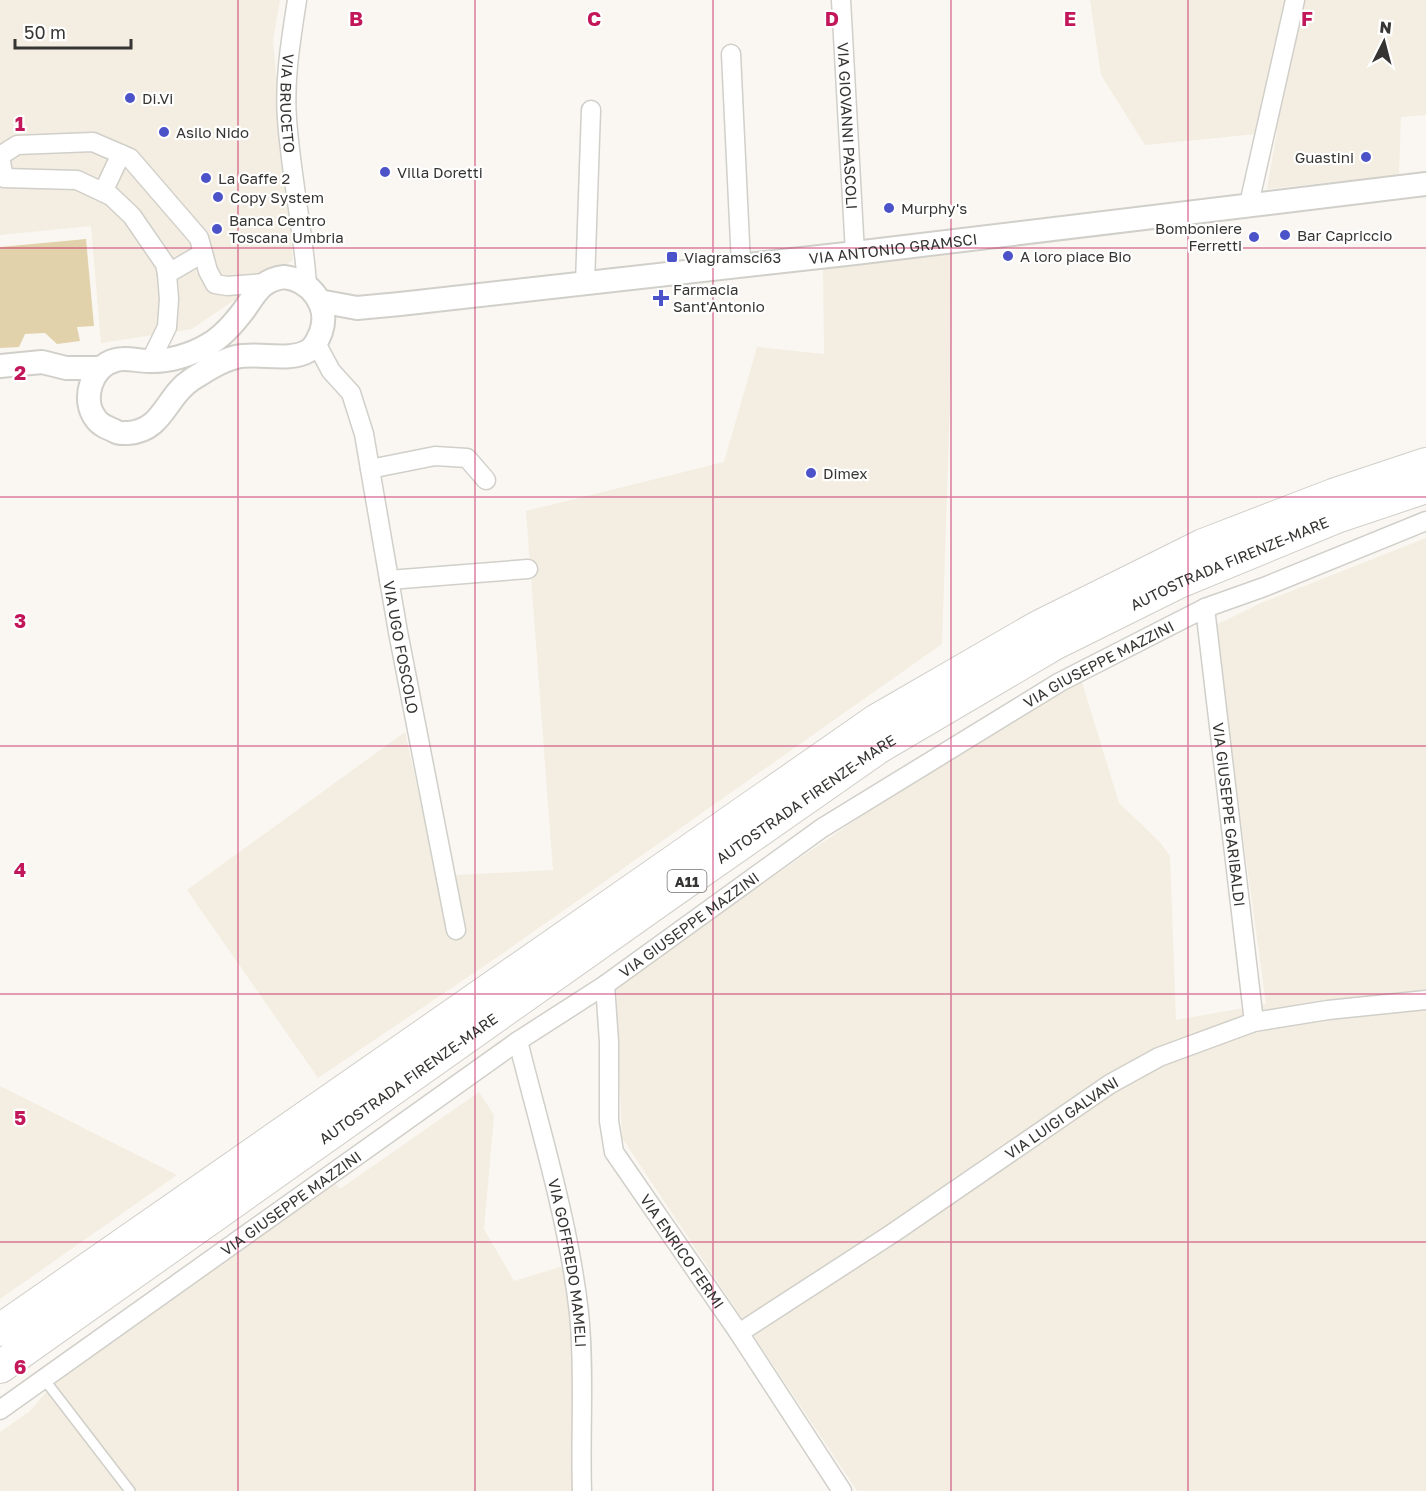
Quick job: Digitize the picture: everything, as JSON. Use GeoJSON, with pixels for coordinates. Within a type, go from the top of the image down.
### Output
{"type":"FeatureCollection","features":[{"type":"Feature","properties":{"kind":"highway","name":"AUTOSTRADA FIRENZE-MARE"},"geometry":{"type":"LineString","coordinates":[[0,1330],[876,720],[1038,627],[1203,545],[1333,495],[1426,464]]}},
{"type":"Feature","properties":{"kind":"highway","name":"AUTOSTRADA FIRENZE-MARE"},"geometry":{"type":"LineString","coordinates":[[0,1367],[879,747],[1054,644],[1179,582],[1339,516],[1426,487]]}},
{"type":"Feature","properties":{"kind":"street","name":"VIA BRUCETO"},"geometry":{"type":"LineString","coordinates":[[297,0],[287,68],[287,119],[303,241],[313,293]]}},
{"type":"Feature","properties":{"kind":"street","name":"VIA GIOVANNI PASCOLI"},"geometry":{"type":"LineString","coordinates":[[841,0],[855,253]]}},
{"type":"Feature","properties":{"kind":"street"},"geometry":{"type":"LineString","coordinates":[[1249,204],[1295,0]]}},
{"type":"Feature","properties":{"kind":"street"},"geometry":{"type":"LineString","coordinates":[[731,54],[741,264]]}},
{"type":"Feature","properties":{"kind":"street"},"geometry":{"type":"LineString","coordinates":[[585,283],[591,110]]}},
{"type":"Feature","properties":{"kind":"street"},"geometry":{"type":"LineString","coordinates":[[150,362],[167,327],[169,298],[167,274],[165,264],[132,216],[111,196],[77,180],[4,178],[0,156],[17,145],[93,142],[130,158],[199,238],[208,271],[215,284],[227,286],[275,280]]}},
{"type":"Feature","properties":{"kind":"street"},"geometry":{"type":"LineString","coordinates":[[103,192],[121,154]]}},
{"type":"Feature","properties":{"kind":"street","name":"VIA ANTONIO GRAMSCI"},"geometry":{"type":"LineString","coordinates":[[275,280],[295,278],[313,293],[357,308],[855,253],[1426,184]]}},
{"type":"Feature","properties":{"kind":"street"},"geometry":{"type":"LineString","coordinates":[[295,355],[251,355],[221,362],[189,381],[158,419],[140,432],[119,434],[97,421],[89,408],[92,379],[101,368],[115,360],[150,362],[185,356],[210,344],[236,321],[254,293],[275,280],[303,241]]}},
{"type":"Feature","properties":{"kind":"street"},"geometry":{"type":"LineString","coordinates":[[167,274],[203,253]]}},
{"type":"Feature","properties":{"kind":"street"},"geometry":{"type":"LineString","coordinates":[[313,293],[323,311],[319,335]]}},
{"type":"Feature","properties":{"kind":"street","name":"VIA ANTONIO GRAMSCI"},"geometry":{"type":"LineString","coordinates":[[295,355],[307,351],[319,335],[357,308]]}},
{"type":"Feature","properties":{"kind":"street","name":"VIA UGO FOSCOLO"},"geometry":{"type":"LineString","coordinates":[[319,335],[331,371]]}},
{"type":"Feature","properties":{"kind":"street","name":"VIA UGO FOSCOLO"},"geometry":{"type":"LineString","coordinates":[[295,355],[331,371],[351,393],[364,434],[389,580],[456,930]]}},
{"type":"Feature","properties":{"kind":"street"},"geometry":{"type":"LineString","coordinates":[[0,366],[42,362],[66,368],[101,368]]}},
{"type":"Feature","properties":{"kind":"street"},"geometry":{"type":"LineString","coordinates":[[66,368],[89,393]]}},
{"type":"Feature","properties":{"kind":"street"},"geometry":{"type":"LineString","coordinates":[[370,469],[435,456],[467,458],[486,480]]}},
{"type":"Feature","properties":{"kind":"street","name":"VIA GIUSEPPE MAZZINI"},"geometry":{"type":"LineString","coordinates":[[0,1410],[518,1041],[605,985],[822,828],[1060,681],[1205,608],[1264,587],[1426,521]]}},
{"type":"Feature","properties":{"kind":"street"},"geometry":{"type":"LineString","coordinates":[[389,580],[528,569]]}},
{"type":"Feature","properties":{"kind":"street","name":"VIA GIUSEPPE GARIBALDI"},"geometry":{"type":"LineString","coordinates":[[1205,608],[1254,1022]]}},
{"type":"Feature","properties":{"kind":"street","name":"VIA ENRICO FERMI"},"geometry":{"type":"LineString","coordinates":[[605,985],[609,1042],[609,1121],[614,1152],[739,1333],[842,1491]]}},
{"type":"Feature","properties":{"kind":"street","name":"VIA LUIGI GALVANI"},"geometry":{"type":"LineString","coordinates":[[739,1333],[893,1233],[1110,1084],[1159,1057],[1254,1022],[1328,1010],[1426,1000]]}},
{"type":"Feature","properties":{"kind":"street","name":"VIA GOFFREDO MAMELI"},"geometry":{"type":"LineString","coordinates":[[518,1041],[567,1239],[576,1288],[580,1327],[582,1491]]}},
{"type":"Feature","properties":{"kind":"lane"},"geometry":{"type":"LineString","coordinates":[[44,1379],[129,1491]]}},
{"type":"Feature","properties":{"kind":"shaded area"},"geometry":{"type":"Polygon","coordinates":[[[0,0],[280,0],[273,40],[293,260],[192,329],[101,343],[91,226],[0,235],[0,0]]]}},
{"type":"Feature","properties":{"kind":"shaded area"},"geometry":{"type":"Polygon","coordinates":[[[1090,0],[1426,0],[1426,115],[1401,117],[1399,175],[1267,189],[1277,132],[1145,145],[1101,75],[1090,0]]]}},
{"type":"Feature","properties":{"kind":"shaded area"},"geometry":{"type":"Polygon","coordinates":[[[86,239],[94,326],[77,327],[80,341],[57,344],[45,333],[25,334],[19,347],[0,348],[0,247],[86,239]]]}},
{"type":"Feature","properties":{"kind":"shaded area"},"geometry":{"type":"Polygon","coordinates":[[[952,254],[951,375],[942,644],[496,958],[318,1078],[187,890],[405,732],[437,876],[553,870],[526,511],[724,462],[757,347],[824,354],[823,268],[952,254]]]}},
{"type":"Feature","properties":{"kind":"shaded area"},"geometry":{"type":"Polygon","coordinates":[[[1426,538],[1426,1491],[857,1491],[622,1138],[616,984],[958,750],[1081,679],[1119,803],[1159,841],[1170,856],[1176,1020],[1266,1004],[1214,626],[1261,603],[1426,538]]]}},
{"type":"Feature","properties":{"kind":"shaded area"},"geometry":{"type":"Polygon","coordinates":[[[0,1086],[177,1175],[0,1299],[0,1086]]]}},
{"type":"Feature","properties":{"kind":"shaded area"},"geometry":{"type":"Polygon","coordinates":[[[479,1092],[494,1115],[484,1229],[514,1281],[580,1261],[591,1381],[591,1491],[0,1491],[0,1432],[29,1412],[59,1377],[333,1180],[340,1189],[479,1092]]]}},
{"type":"Feature","properties":{"kind":"place","name":"Di.Vi"},"geometry":{"type":"Point","coordinates":[130,98]}},
{"type":"Feature","properties":{"kind":"place","name":"Asilo Nido"},"geometry":{"type":"Point","coordinates":[164,132]}},
{"type":"Feature","properties":{"kind":"place","name":"Guastini"},"geometry":{"type":"Point","coordinates":[1366,157]}},
{"type":"Feature","properties":{"kind":"place","name":"Villa Doretti"},"geometry":{"type":"Point","coordinates":[385,172]}},
{"type":"Feature","properties":{"kind":"place","name":"La Gaffe 2"},"geometry":{"type":"Point","coordinates":[206,178]}},
{"type":"Feature","properties":{"kind":"place","name":"Copy System"},"geometry":{"type":"Point","coordinates":[218,197]}},
{"type":"Feature","properties":{"kind":"place","name":"Murphy's"},"geometry":{"type":"Point","coordinates":[889,208]}},
{"type":"Feature","properties":{"kind":"place","name":"Banca Centro Toscana Umbria"},"geometry":{"type":"Point","coordinates":[217,229]}},
{"type":"Feature","properties":{"kind":"place","name":"Bar Capriccio"},"geometry":{"type":"Point","coordinates":[1285,235]}},
{"type":"Feature","properties":{"kind":"place","name":"Bomboniere Ferretti"},"geometry":{"type":"Point","coordinates":[1254,237]}},
{"type":"Feature","properties":{"kind":"place","name":"A loro piace Bio"},"geometry":{"type":"Point","coordinates":[1008,256]}},
{"type":"Feature","properties":{"kind":"place","name":"Viagramsci63"},"geometry":{"type":"Point","coordinates":[672,257]}},
{"type":"Feature","properties":{"kind":"place","name":"Farmacia Sant'Antonio"},"geometry":{"type":"Point","coordinates":[661,298]}},
{"type":"Feature","properties":{"kind":"place","name":"Dimex"},"geometry":{"type":"Point","coordinates":[811,473]}}]}
